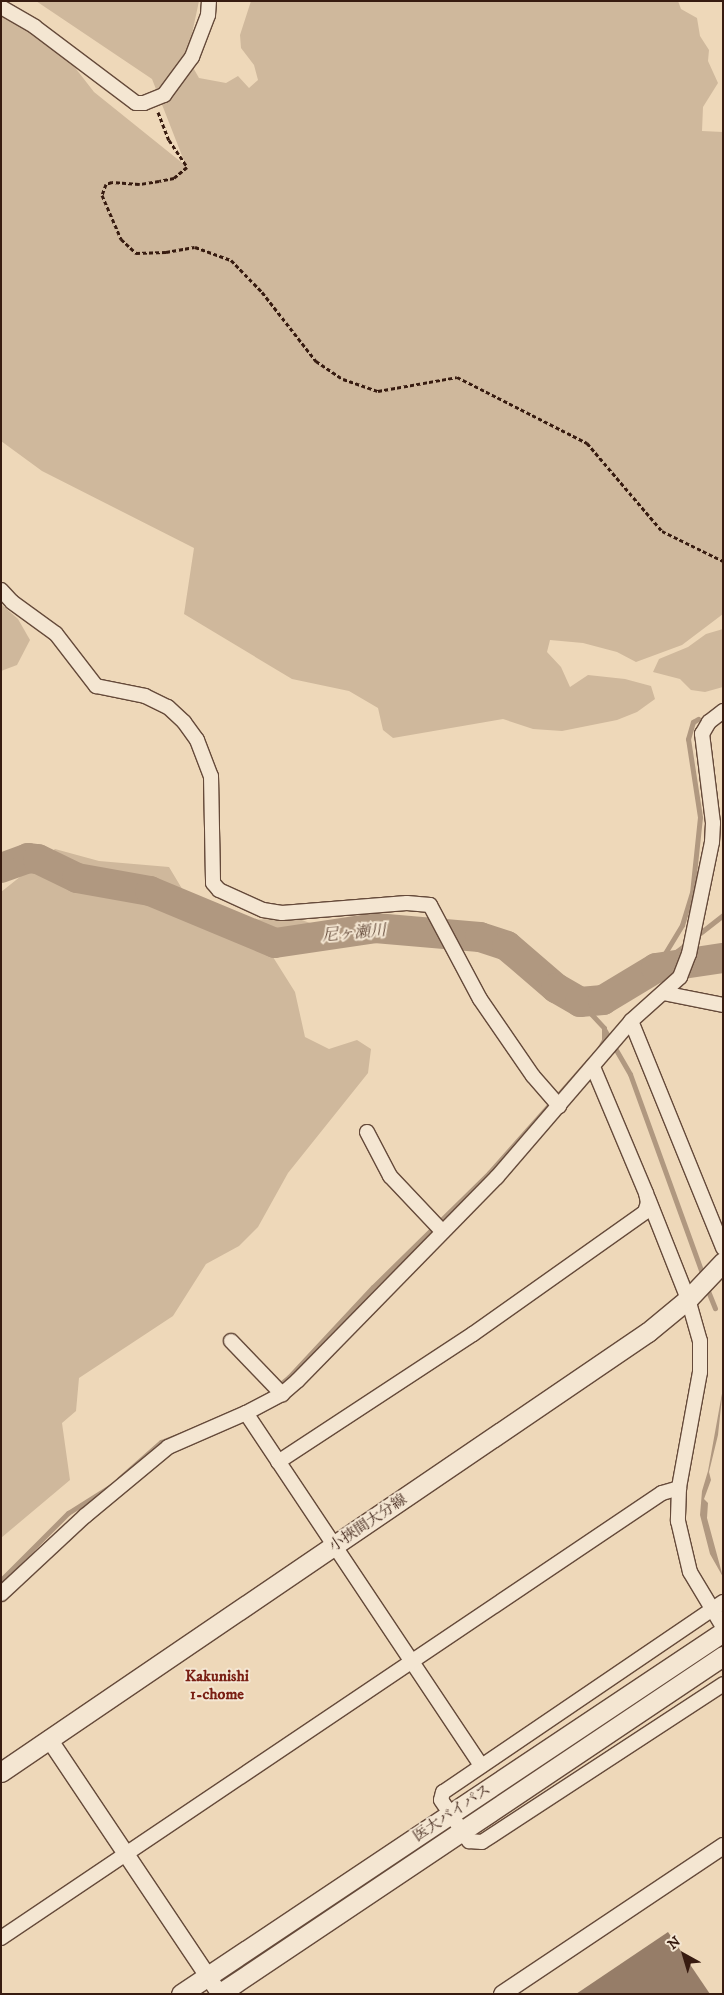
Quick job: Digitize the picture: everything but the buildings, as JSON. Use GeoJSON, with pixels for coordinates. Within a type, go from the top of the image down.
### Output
{"type":"FeatureCollection","features":[{"type":"Feature","properties":{"kind":"main road","name":"小挾間大分線"},"geometry":{"type":"LineString","coordinates":[[1,1772],[648,1332],[699,1288],[723,1262]]}},
{"type":"Feature","properties":{"kind":"main road","name":"医大バイパス"},"geometry":{"type":"LineString","coordinates":[[181,1994],[723,1632]]}},
{"type":"Feature","properties":{"kind":"main road","name":"医大バイパス"},"geometry":{"type":"LineString","coordinates":[[220,1994],[723,1656]]}},
{"type":"Feature","properties":{"kind":"street"},"geometry":{"type":"LineString","coordinates":[[1,7],[35,27],[136,103],[154,101],[164,95],[192,56],[208,15],[209,1]]}},
{"type":"Feature","properties":{"kind":"street"},"geometry":{"type":"LineString","coordinates":[[1,590],[12,602],[56,634],[96,686],[144,696],[168,707],[184,722],[197,740],[211,776],[213,883],[219,890],[262,910],[282,913],[407,903],[430,905],[449,943],[492,1018],[533,1076],[559,1106]]}},
{"type":"Feature","properties":{"kind":"street"},"geometry":{"type":"LineString","coordinates":[[1,1594],[85,1516],[168,1447],[246,1413],[282,1394],[497,1177],[631,1021],[664,993],[684,970],[709,866],[713,824],[702,734],[708,722],[723,710]]}},
{"type":"Feature","properties":{"kind":"street"},"geometry":{"type":"LineString","coordinates":[[664,993],[723,1005]]}},
{"type":"Feature","properties":{"kind":"street"},"geometry":{"type":"LineString","coordinates":[[631,1021],[723,1248]]}},
{"type":"Feature","properties":{"kind":"street"},"geometry":{"type":"LineString","coordinates":[[593,1067],[648,1198],[699,1288],[698,1330],[702,1361],[679,1488],[677,1510],[681,1542],[690,1572],[717,1606],[723,1627]]}},
{"type":"Feature","properties":{"kind":"street"},"geometry":{"type":"LineString","coordinates":[[367,1132],[390,1176],[442,1231]]}},
{"type":"Feature","properties":{"kind":"street"},"geometry":{"type":"LineString","coordinates":[[278,1462],[473,1334],[633,1221],[645,1212],[648,1198]]}},
{"type":"Feature","properties":{"kind":"street"},"geometry":{"type":"LineString","coordinates":[[231,1341],[282,1394]]}},
{"type":"Feature","properties":{"kind":"street"},"geometry":{"type":"LineString","coordinates":[[246,1413],[481,1766]]}},
{"type":"Feature","properties":{"kind":"street"},"geometry":{"type":"LineString","coordinates":[[1,1938],[662,1493],[679,1488]]}},
{"type":"Feature","properties":{"kind":"street"},"geometry":{"type":"LineString","coordinates":[[717,1606],[441,1795],[450,1814],[472,1844],[482,1842],[723,1684]]}},
{"type":"Feature","properties":{"kind":"street"},"geometry":{"type":"LineString","coordinates":[[49,1740],[220,1994]]}},
{"type":"Feature","properties":{"kind":"street"},"geometry":{"type":"LineString","coordinates":[[502,1994],[723,1846]]}},
{"type":"Feature","properties":{"kind":"path"},"geometry":{"type":"LineString","coordinates":[[154,101],[169,140],[186,167],[174,178],[159,181],[106,184],[102,195],[120,239],[136,252],[166,252],[195,247],[231,260],[262,292],[316,361],[343,379],[378,391],[457,377],[587,443],[662,531],[690,548],[723,561]]}},
{"type":"Feature","properties":{"kind":"shaded area"},"geometry":{"type":"Polygon","coordinates":[[[36,1],[199,1],[187,57],[199,78],[226,83],[238,76],[249,88],[258,80],[254,65],[241,48],[240,35],[251,1],[678,1],[681,9],[697,18],[700,36],[709,50],[708,61],[718,83],[703,107],[702,131],[723,132],[723,614],[682,645],[636,662],[617,652],[583,643],[550,640],[547,652],[561,667],[570,687],[588,675],[625,679],[651,686],[655,699],[637,712],[617,720],[562,731],[533,729],[503,719],[393,738],[383,730],[378,708],[349,691],[292,679],[184,614],[194,548],[42,471],[1,441],[1,10],[66,56],[94,92],[186,166],[152,79],[36,1]]]}},
{"type":"Feature","properties":{"kind":"shaded area"},"geometry":{"type":"Polygon","coordinates":[[[1,604],[18,619],[30,640],[17,665],[1,671],[1,604]]]}},
{"type":"Feature","properties":{"kind":"shaded area"},"geometry":{"type":"Polygon","coordinates":[[[723,629],[723,687],[705,692],[691,690],[680,679],[653,672],[659,659],[688,647],[706,634],[723,629]]]}},
{"type":"Feature","properties":{"kind":"shaded area"},"geometry":{"type":"Polygon","coordinates":[[[55,849],[99,861],[169,867],[202,922],[296,918],[313,924],[303,937],[273,957],[295,992],[305,1037],[329,1049],[357,1040],[371,1049],[368,1073],[288,1173],[258,1227],[239,1246],[206,1264],[173,1316],[79,1378],[76,1411],[62,1423],[70,1480],[1,1538],[1,892],[55,849]]]}},
{"type":"Feature","properties":{"kind":"shaded area"},"geometry":{"type":"Polygon","coordinates":[[[723,1388],[718,1435],[709,1472],[711,1480],[704,1499],[708,1503],[707,1518],[723,1577],[710,1554],[700,1515],[702,1491],[708,1471],[723,1388]]]}},
{"type":"Feature","properties":{"kind":"waterway"},"geometry":{"type":"LineString","coordinates":[[656,968],[682,925],[692,893],[700,817],[688,739],[693,722],[698,719]]}},
{"type":"Feature","properties":{"kind":"waterway","name":"尼ヶ瀬川"},"geometry":{"type":"LineString","coordinates":[[1,868],[28,858],[38,859],[77,878],[150,891],[275,943],[375,928],[480,937],[507,946],[556,988],[580,1002],[603,1000],[656,968],[723,958]]}},
{"type":"Feature","properties":{"kind":"waterway"},"geometry":{"type":"LineString","coordinates":[[695,937],[723,915]]}},
{"type":"Feature","properties":{"kind":"waterway"},"geometry":{"type":"LineString","coordinates":[[660,964],[689,942]]}},
{"type":"Feature","properties":{"kind":"waterway"},"geometry":{"type":"LineString","coordinates":[[580,1002],[604,1028],[604,1040],[599,1049]]}},
{"type":"Feature","properties":{"kind":"waterway"},"geometry":{"type":"LineString","coordinates":[[604,1029],[630,1074],[704,1278]]}},
{"type":"Feature","properties":{"kind":"waterway"},"geometry":{"type":"LineString","coordinates":[[265,1397],[289,1377],[373,1287],[489,1173],[590,1059]]}},
{"type":"Feature","properties":{"kind":"waterway"},"geometry":{"type":"LineString","coordinates":[[706,1286],[715,1308]]}},
{"type":"Feature","properties":{"kind":"waterway"},"geometry":{"type":"LineString","coordinates":[[119,1479],[161,1442],[189,1431]]}},
{"type":"Feature","properties":{"kind":"waterway"},"geometry":{"type":"LineString","coordinates":[[1,1580],[68,1513],[111,1486]]}},
{"type":"Feature","properties":{"kind":"district","name":"Kakunishi 1-chome"},"geometry":{"type":"Point","coordinates":[217,1685]}}]}
